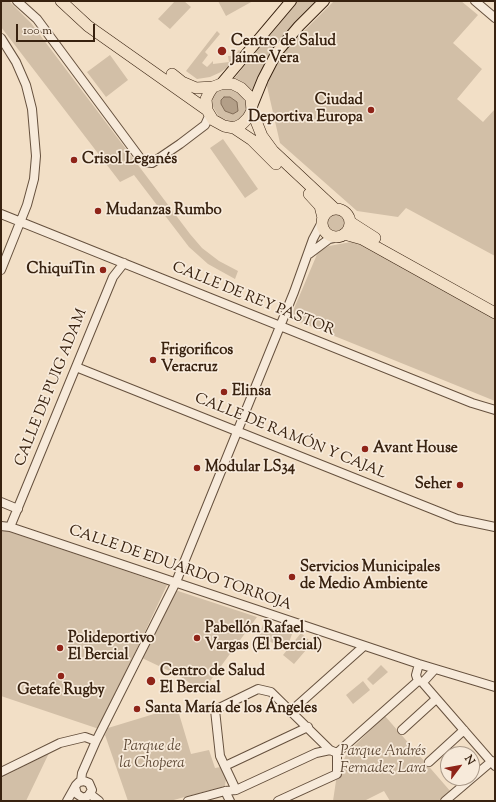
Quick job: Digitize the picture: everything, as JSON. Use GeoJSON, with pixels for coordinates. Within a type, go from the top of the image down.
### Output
{"type":"FeatureCollection","features":[{"type":"Feature","properties":{"kind":"highway"},"geometry":{"type":"LineString","coordinates":[[62,1],[88,26],[207,116],[219,123],[234,128],[252,140],[315,199],[320,206],[325,232],[329,235],[362,239],[495,313]]}},
{"type":"Feature","properties":{"kind":"highway"},"geometry":{"type":"LineString","coordinates":[[71,1],[94,22],[182,82],[196,88],[233,84],[241,88],[250,98],[252,109],[262,136],[273,151],[335,209]]}},
{"type":"Feature","properties":{"kind":"highway"},"geometry":{"type":"LineString","coordinates":[[207,116],[206,99],[217,85]]}},
{"type":"Feature","properties":{"kind":"highway"},"geometry":{"type":"LineString","coordinates":[[234,128],[246,122],[252,109]]}},
{"type":"Feature","properties":{"kind":"highway"},"geometry":{"type":"LineString","coordinates":[[322,220],[330,210],[335,209],[344,211],[348,214],[350,227],[342,236]]}},
{"type":"Feature","properties":{"kind":"highway"},"geometry":{"type":"LineString","coordinates":[[350,222],[364,232],[495,304]]}},
{"type":"Feature","properties":{"kind":"main road"},"geometry":{"type":"LineString","coordinates":[[217,85],[291,1]]}},
{"type":"Feature","properties":{"kind":"main road"},"geometry":{"type":"LineString","coordinates":[[252,109],[263,79],[277,52],[299,26],[324,1]]}},
{"type":"Feature","properties":{"kind":"street"},"geometry":{"type":"LineString","coordinates":[[17,1],[37,19],[140,158],[152,163],[207,116]]}},
{"type":"Feature","properties":{"kind":"street"},"geometry":{"type":"LineString","coordinates":[[475,1],[495,18]]}},
{"type":"Feature","properties":{"kind":"street"},"geometry":{"type":"LineString","coordinates":[[1,38],[21,72],[26,85],[32,109],[36,139],[34,179],[27,205],[1,270]]}},
{"type":"Feature","properties":{"kind":"street","name":"CALLE DE REY PASTOR"},"geometry":{"type":"LineString","coordinates":[[1,214],[472,403],[495,410]]}},
{"type":"Feature","properties":{"kind":"street"},"geometry":{"type":"LineString","coordinates":[[81,781],[82,773],[96,741],[176,582],[309,254],[312,239],[322,220]]}},
{"type":"Feature","properties":{"kind":"street"},"geometry":{"type":"LineString","coordinates":[[309,254],[329,239],[342,236]]}},
{"type":"Feature","properties":{"kind":"street","name":"CALLE DE PUIG ADAM"},"geometry":{"type":"LineString","coordinates":[[10,527],[113,277],[124,263]]}},
{"type":"Feature","properties":{"kind":"street","name":"CALLE DE RAMÓN Y CAJAL"},"geometry":{"type":"LineString","coordinates":[[76,367],[457,519],[495,527]]}},
{"type":"Feature","properties":{"kind":"street"},"geometry":{"type":"LineString","coordinates":[[1,502],[18,509]]}},
{"type":"Feature","properties":{"kind":"street","name":"CALLE DE EDUARDO TORROJA"},"geometry":{"type":"LineString","coordinates":[[1,526],[10,527],[435,669]]}},
{"type":"Feature","properties":{"kind":"street"},"geometry":{"type":"LineString","coordinates":[[290,712],[364,646]]}},
{"type":"Feature","properties":{"kind":"street"},"geometry":{"type":"LineString","coordinates":[[419,664],[416,675],[420,682],[494,764],[455,798],[445,801]]}},
{"type":"Feature","properties":{"kind":"street"},"geometry":{"type":"LineString","coordinates":[[188,801],[209,798],[226,791],[236,790],[316,753],[334,752],[435,669],[495,687]]}},
{"type":"Feature","properties":{"kind":"street"},"geometry":{"type":"LineString","coordinates":[[236,790],[220,756],[215,710],[258,689],[271,692],[290,712],[334,752],[336,774],[278,801]]}},
{"type":"Feature","properties":{"kind":"street"},"geometry":{"type":"LineString","coordinates":[[402,730],[436,699]]}},
{"type":"Feature","properties":{"kind":"street"},"geometry":{"type":"LineString","coordinates":[[225,766],[308,727]]}},
{"type":"Feature","properties":{"kind":"street"},"geometry":{"type":"LineString","coordinates":[[429,762],[464,730]]}},
{"type":"Feature","properties":{"kind":"street"},"geometry":{"type":"LineString","coordinates":[[1,772],[60,742],[85,737],[96,741]]}},
{"type":"Feature","properties":{"kind":"street"},"geometry":{"type":"LineString","coordinates":[[67,801],[77,783],[86,781],[92,790],[86,796],[74,801]]}},
{"type":"Feature","properties":{"kind":"street"},"geometry":{"type":"LineString","coordinates":[[75,787],[76,794],[99,801]]}},
{"type":"Feature","properties":{"kind":"street"},"geometry":{"type":"LineString","coordinates":[[226,791],[230,801]]}},
{"type":"Feature","properties":{"kind":"green space"},"geometry":{"type":"Polygon","coordinates":[[[1,1],[9,1],[31,23],[190,234],[202,248],[219,261],[238,271],[235,279],[208,264],[189,247],[134,175],[120,182],[1,27],[1,1]]]}},
{"type":"Feature","properties":{"kind":"green space"},"geometry":{"type":"Polygon","coordinates":[[[175,1],[184,1],[191,7],[170,29],[158,19],[175,1]]]}},
{"type":"Feature","properties":{"kind":"green space"},"geometry":{"type":"Polygon","coordinates":[[[218,1],[253,1],[226,16],[218,1]]]}},
{"type":"Feature","properties":{"kind":"green space"},"geometry":{"type":"Polygon","coordinates":[[[297,1],[324,1],[249,93],[233,80],[297,1]]]}},
{"type":"Feature","properties":{"kind":"green space","name":"Ciudad Deportiva Europa"},"geometry":{"type":"Polygon","coordinates":[[[334,1],[461,1],[478,15],[453,43],[482,69],[457,99],[483,122],[495,109],[495,256],[406,208],[398,217],[357,211],[280,143],[266,82],[278,59],[334,1]]]}},
{"type":"Feature","properties":{"kind":"green space"},"geometry":{"type":"Polygon","coordinates":[[[217,31],[220,34],[205,52],[208,55],[202,63],[207,67],[213,61],[213,64],[229,62],[228,56],[234,56],[239,50],[240,51],[229,66],[221,72],[210,77],[197,79],[186,71],[217,31]]]}},
{"type":"Feature","properties":{"kind":"green space"},"geometry":{"type":"Polygon","coordinates":[[[110,55],[128,80],[106,97],[87,72],[110,55]]]}},
{"type":"Feature","properties":{"kind":"green space"},"geometry":{"type":"Polygon","coordinates":[[[229,88],[241,94],[247,105],[245,117],[233,122],[219,117],[212,105],[213,96],[216,92],[229,88]]]}},
{"type":"Feature","properties":{"kind":"green space"},"geometry":{"type":"Polygon","coordinates":[[[223,139],[258,189],[245,198],[210,148],[223,139]]]}},
{"type":"Feature","properties":{"kind":"green space"},"geometry":{"type":"Polygon","coordinates":[[[337,213],[344,216],[347,223],[344,230],[337,233],[330,230],[327,223],[330,216],[337,213]]]}},
{"type":"Feature","properties":{"kind":"green space"},"geometry":{"type":"Polygon","coordinates":[[[357,242],[495,317],[495,401],[290,318],[318,252],[329,246],[357,242]]]}},
{"type":"Feature","properties":{"kind":"green space","name":"Polideportivo El Bercial"},"geometry":{"type":"Polygon","coordinates":[[[4,530],[167,585],[99,729],[1,696],[1,531],[4,530]]]}},
{"type":"Feature","properties":{"kind":"green space","name":"Pabellón Rafael Vargas (El Bercial)"},"geometry":{"type":"Polygon","coordinates":[[[175,590],[257,617],[202,692],[180,676],[142,658],[175,590]]]}},
{"type":"Feature","properties":{"kind":"green space"},"geometry":{"type":"Polygon","coordinates":[[[263,624],[292,634],[287,648],[259,638],[263,624]]]}},
{"type":"Feature","properties":{"kind":"green space"},"geometry":{"type":"Polygon","coordinates":[[[301,633],[312,643],[294,664],[283,655],[301,633]]]}},
{"type":"Feature","properties":{"kind":"green space"},"geometry":{"type":"Polygon","coordinates":[[[381,665],[388,672],[373,685],[367,679],[381,665]]]}},
{"type":"Feature","properties":{"kind":"green space"},"geometry":{"type":"Polygon","coordinates":[[[363,681],[370,690],[353,704],[346,695],[363,681]]]}},
{"type":"Feature","properties":{"kind":"green space","name":"Parque de la Chopera"},"geometry":{"type":"Polygon","coordinates":[[[177,707],[191,754],[209,750],[215,768],[221,767],[226,779],[225,786],[170,801],[128,801],[105,735],[108,728],[177,707]]]}},
{"type":"Feature","properties":{"kind":"green space","name":"Parque Andrés Fernadez Lara"},"geometry":{"type":"Polygon","coordinates":[[[385,716],[440,779],[440,786],[446,786],[451,792],[438,801],[390,801],[384,791],[364,801],[333,801],[337,774],[347,753],[385,716]]]}},
{"type":"Feature","properties":{"kind":"green space"},"geometry":{"type":"Polygon","coordinates":[[[49,753],[26,801],[1,801],[1,778],[49,753]]]}},
{"type":"Feature","properties":{"kind":"shaded area"},"geometry":{"type":"Polygon","coordinates":[[[224,97],[230,97],[237,102],[238,111],[233,114],[225,111],[221,104],[221,100],[224,97]]]}},
{"type":"Feature","properties":{"kind":"place","name":"Centro de Salud Jaime Vera"},"geometry":{"type":"Point","coordinates":[222,51]}},
{"type":"Feature","properties":{"kind":"place","name":"Ciudad Deportiva Europa"},"geometry":{"type":"Point","coordinates":[371,110]}},
{"type":"Feature","properties":{"kind":"place","name":"Crisol Leganés"},"geometry":{"type":"Point","coordinates":[74,160]}},
{"type":"Feature","properties":{"kind":"place","name":"Mudanzas Rumbo"},"geometry":{"type":"Point","coordinates":[98,211]}},
{"type":"Feature","properties":{"kind":"place","name":"ChiquiTin"},"geometry":{"type":"Point","coordinates":[103,270]}},
{"type":"Feature","properties":{"kind":"place","name":"Frigorificos Veracruz"},"geometry":{"type":"Point","coordinates":[153,360]}},
{"type":"Feature","properties":{"kind":"place","name":"Elinsa"},"geometry":{"type":"Point","coordinates":[224,392]}},
{"type":"Feature","properties":{"kind":"place","name":"Avant House"},"geometry":{"type":"Point","coordinates":[365,449]}},
{"type":"Feature","properties":{"kind":"place","name":"Modular LS34"},"geometry":{"type":"Point","coordinates":[197,468]}},
{"type":"Feature","properties":{"kind":"place","name":"Seher"},"geometry":{"type":"Point","coordinates":[460,485]}},
{"type":"Feature","properties":{"kind":"place","name":"Servicios Municipales de Medio Ambiente"},"geometry":{"type":"Point","coordinates":[292,577]}},
{"type":"Feature","properties":{"kind":"place","name":"Pabellón Rafael Vargas (El Bercial)"},"geometry":{"type":"Point","coordinates":[197,638]}},
{"type":"Feature","properties":{"kind":"place","name":"Polideportivo El Bercial"},"geometry":{"type":"Point","coordinates":[60,648]}},
{"type":"Feature","properties":{"kind":"place","name":"Getafe Rugby"},"geometry":{"type":"Point","coordinates":[61,676]}},
{"type":"Feature","properties":{"kind":"place","name":"Centro de Salud El Bercial"},"geometry":{"type":"Point","coordinates":[151,681]}},
{"type":"Feature","properties":{"kind":"place","name":"Santa María de los Ángeles"},"geometry":{"type":"Point","coordinates":[137,709]}}]}
